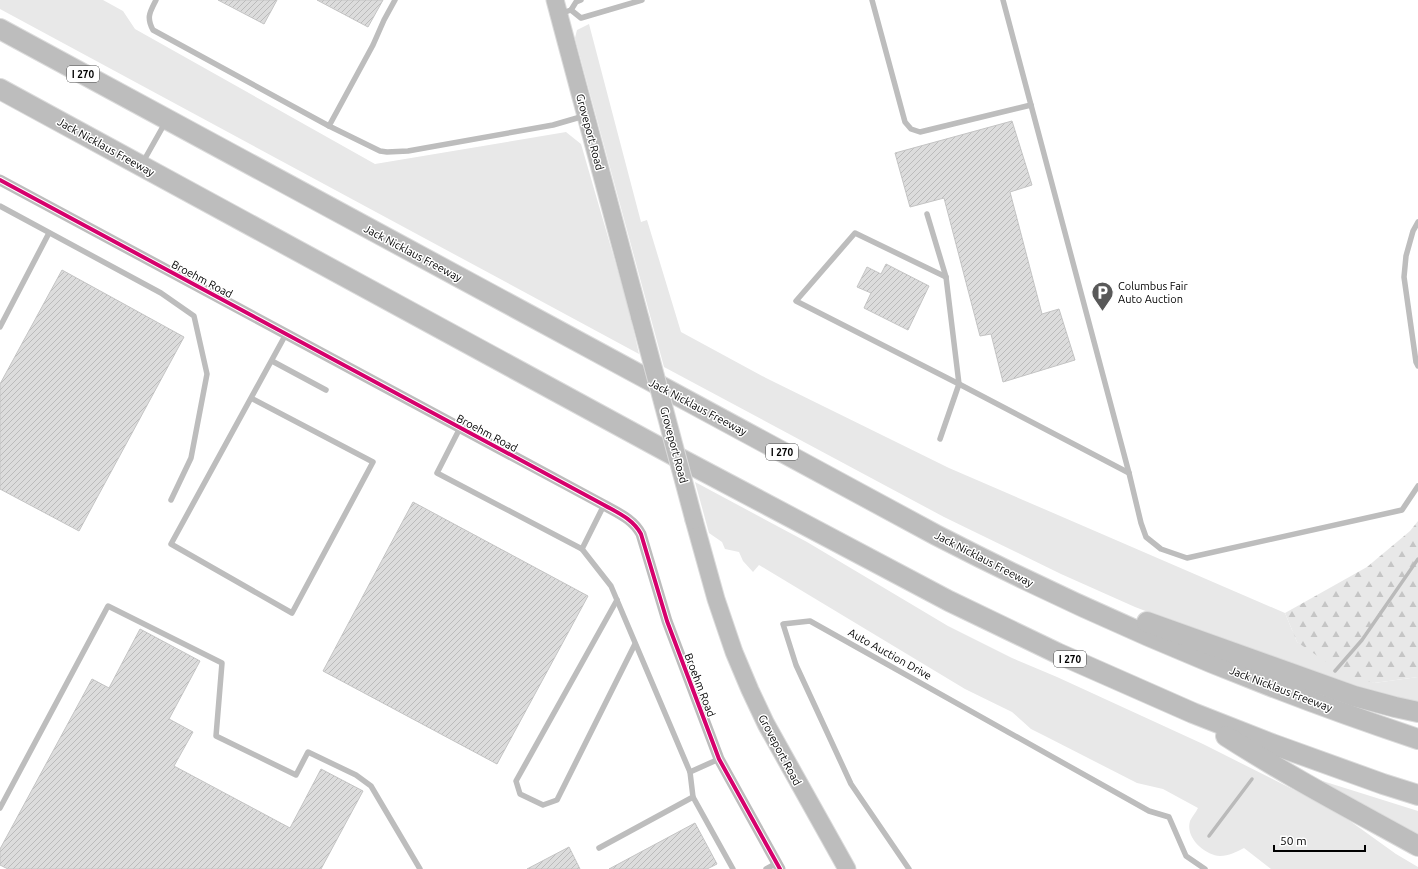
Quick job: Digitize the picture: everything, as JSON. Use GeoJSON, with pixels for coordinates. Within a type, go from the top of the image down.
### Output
{"type":"FeatureCollection","features":[{"type":"Feature","properties":{"kind":"highway","name":"Jack Nicklaus Freeway"},"geometry":{"type":"LineString","coordinates":[[0,29],[929,531],[1015,575],[1138,632],[1208,662],[1342,713],[1418,739]]}},
{"type":"Feature","properties":{"kind":"highway","name":"Jack Nicklaus Freeway"},"geometry":{"type":"LineString","coordinates":[[0,89],[677,457],[949,601],[1057,653],[1193,713],[1280,747],[1418,795]]}},
{"type":"Feature","properties":{"kind":"highway"},"geometry":{"type":"LineString","coordinates":[[1015,575],[1354,696],[1418,712]]}},
{"type":"Feature","properties":{"kind":"highway"},"geometry":{"type":"LineString","coordinates":[[1193,713],[1296,780],[1418,846]]}},
{"type":"Feature","properties":{"kind":"main road","name":"Groveport Road"},"geometry":{"type":"LineString","coordinates":[[561,8],[586,115],[716,599],[734,652],[769,731],[847,869]]}},
{"type":"Feature","properties":{"kind":"street","name":"Broehm Road"},"geometry":{"type":"LineString","coordinates":[[0,180],[604,505],[637,526],[641,534],[667,621],[719,759],[778,866]]}},
{"type":"Feature","properties":{"kind":"lane"},"geometry":{"type":"LineString","coordinates":[[156,0],[150,11],[149,21],[153,30],[329,126],[380,151],[397,152],[553,125],[586,115]]}},
{"type":"Feature","properties":{"kind":"lane"},"geometry":{"type":"LineString","coordinates":[[329,126],[374,45],[384,20],[395,0]]}},
{"type":"Feature","properties":{"kind":"lane"},"geometry":{"type":"LineString","coordinates":[[561,8],[581,0]]}},
{"type":"Feature","properties":{"kind":"lane"},"geometry":{"type":"LineString","coordinates":[[561,8],[581,18],[634,1],[642,0]]}},
{"type":"Feature","properties":{"kind":"lane"},"geometry":{"type":"LineString","coordinates":[[872,0],[905,122],[911,129],[920,132],[1031,105]]}},
{"type":"Feature","properties":{"kind":"lane"},"geometry":{"type":"LineString","coordinates":[[1003,0],[1141,523],[1146,537],[1161,549],[1187,558],[1402,510],[1418,486]]}},
{"type":"Feature","properties":{"kind":"lane"},"geometry":{"type":"LineString","coordinates":[[141,166],[166,120]]}},
{"type":"Feature","properties":{"kind":"lane"},"geometry":{"type":"LineString","coordinates":[[0,206],[161,293],[194,316],[207,374],[191,458],[171,500]]}},
{"type":"Feature","properties":{"kind":"lane"},"geometry":{"type":"LineString","coordinates":[[927,214],[946,277],[959,384],[940,439]]}},
{"type":"Feature","properties":{"kind":"lane"},"geometry":{"type":"LineString","coordinates":[[1418,222],[1413,231],[1406,256],[1404,277],[1416,362],[1418,366]]}},
{"type":"Feature","properties":{"kind":"lane"},"geometry":{"type":"LineString","coordinates":[[0,326],[49,233]]}},
{"type":"Feature","properties":{"kind":"lane"},"geometry":{"type":"LineString","coordinates":[[946,277],[855,233],[796,301],[1129,473]]}},
{"type":"Feature","properties":{"kind":"lane"},"geometry":{"type":"LineString","coordinates":[[251,398],[372,462],[292,613],[171,544],[286,334]]}},
{"type":"Feature","properties":{"kind":"lane"},"geometry":{"type":"LineString","coordinates":[[272,361],[326,390]]}},
{"type":"Feature","properties":{"kind":"lane"},"geometry":{"type":"LineString","coordinates":[[460,428],[437,473],[582,550],[611,586],[690,772],[693,797],[733,869]]}},
{"type":"Feature","properties":{"kind":"lane"},"geometry":{"type":"LineString","coordinates":[[582,550],[604,505]]}},
{"type":"Feature","properties":{"kind":"lane"},"geometry":{"type":"LineString","coordinates":[[617,600],[516,781],[520,794],[543,805],[557,800],[635,644]]}},
{"type":"Feature","properties":{"kind":"lane"},"geometry":{"type":"LineString","coordinates":[[0,808],[108,606],[222,663],[216,736],[296,775],[308,752],[356,775],[371,786],[420,869]]}},
{"type":"Feature","properties":{"kind":"lane","name":"Auto Auction Drive"},"geometry":{"type":"LineString","coordinates":[[908,869],[851,784],[796,665],[783,624],[810,621],[1149,811],[1169,817],[1186,856],[1206,869]]}},
{"type":"Feature","properties":{"kind":"lane"},"geometry":{"type":"LineString","coordinates":[[690,772],[719,759]]}},
{"type":"Feature","properties":{"kind":"lane"},"geometry":{"type":"LineString","coordinates":[[599,848],[693,797]]}},
{"type":"Feature","properties":{"kind":"lane"},"geometry":{"type":"LineString","coordinates":[[766,869],[778,866]]}},
{"type":"Feature","properties":{"kind":"green space"},"geometry":{"type":"Polygon","coordinates":[[[0,0],[103,0],[123,11],[135,29],[375,164],[566,132],[581,144],[628,306],[639,354],[0,9],[0,0]]]}},
{"type":"Feature","properties":{"kind":"green space"},"geometry":{"type":"Polygon","coordinates":[[[589,24],[641,222],[647,220],[681,332],[766,378],[949,468],[1285,613],[1297,642],[1374,683],[1418,677],[1418,705],[1390,699],[1285,664],[1135,607],[1061,574],[944,517],[664,367],[575,38],[577,30],[589,24]]]}},
{"type":"Feature","properties":{"kind":"green space"},"geometry":{"type":"Polygon","coordinates":[[[695,482],[807,542],[948,626],[1012,658],[1203,744],[1324,805],[1350,821],[1396,854],[1418,867],[1418,869],[1271,869],[1244,848],[1232,854],[1223,856],[1214,855],[1208,852],[1193,839],[1190,834],[1190,821],[1198,808],[1163,789],[1137,783],[1031,729],[1012,712],[965,689],[759,565],[753,572],[743,561],[739,552],[725,549],[722,542],[709,533],[695,482]]]}},
{"type":"Feature","properties":{"kind":"green space"},"geometry":{"type":"Polygon","coordinates":[[[1418,521],[1418,677],[1374,683],[1347,676],[1297,642],[1285,613],[1367,567],[1410,531],[1418,521]]]}},
{"type":"Feature","properties":{"kind":"green space"},"geometry":{"type":"Polygon","coordinates":[[[1313,778],[1418,811],[1418,836],[1313,778]]]}},
{"type":"Feature","properties":{"kind":"building"},"geometry":{"type":"Polygon","coordinates":[[[218,0],[277,0],[264,24],[218,0]]]}},
{"type":"Feature","properties":{"kind":"building"},"geometry":{"type":"Polygon","coordinates":[[[317,0],[383,0],[368,27],[317,0]]]}},
{"type":"Feature","properties":{"kind":"building"},"geometry":{"type":"Polygon","coordinates":[[[1012,121],[1032,185],[1010,192],[1042,314],[1059,309],[1075,360],[1003,382],[991,334],[980,336],[944,198],[910,207],[895,153],[1012,121]]]}},
{"type":"Feature","properties":{"kind":"building"},"geometry":{"type":"Polygon","coordinates":[[[886,264],[929,286],[908,330],[864,308],[871,293],[857,287],[867,267],[881,274],[886,264]]]}},
{"type":"Feature","properties":{"kind":"building"},"geometry":{"type":"Polygon","coordinates":[[[62,270],[184,337],[79,531],[0,489],[0,384],[62,270]]]}},
{"type":"Feature","properties":{"kind":"building"},"geometry":{"type":"Polygon","coordinates":[[[413,502],[588,596],[497,764],[323,671],[413,502]]]}},
{"type":"Feature","properties":{"kind":"building"},"geometry":{"type":"Polygon","coordinates":[[[140,629],[200,661],[169,719],[193,732],[174,766],[290,828],[321,769],[363,791],[321,869],[8,869],[0,865],[0,849],[92,679],[109,688],[140,629]]]}},
{"type":"Feature","properties":{"kind":"building"},"geometry":{"type":"Polygon","coordinates":[[[695,823],[717,864],[707,869],[609,869],[695,823]]]}},
{"type":"Feature","properties":{"kind":"building"},"geometry":{"type":"Polygon","coordinates":[[[569,847],[580,869],[527,869],[569,847]]]}},
{"type":"Feature","properties":{"kind":"waterway"},"geometry":{"type":"LineString","coordinates":[[1335,671],[1362,640],[1418,559]]}},
{"type":"Feature","properties":{"kind":"waterway"},"geometry":{"type":"LineString","coordinates":[[1209,836],[1252,779]]}},
{"type":"Feature","properties":{"kind":"cycle path"},"geometry":{"type":"LineString","coordinates":[[0,180],[604,505],[634,524],[641,534],[667,621],[719,759],[780,869]]}},
{"type":"Feature","properties":{"kind":"place","name":"Columbus Fair Auto Auction"},"geometry":{"type":"Point","coordinates":[1102,312]}}]}
